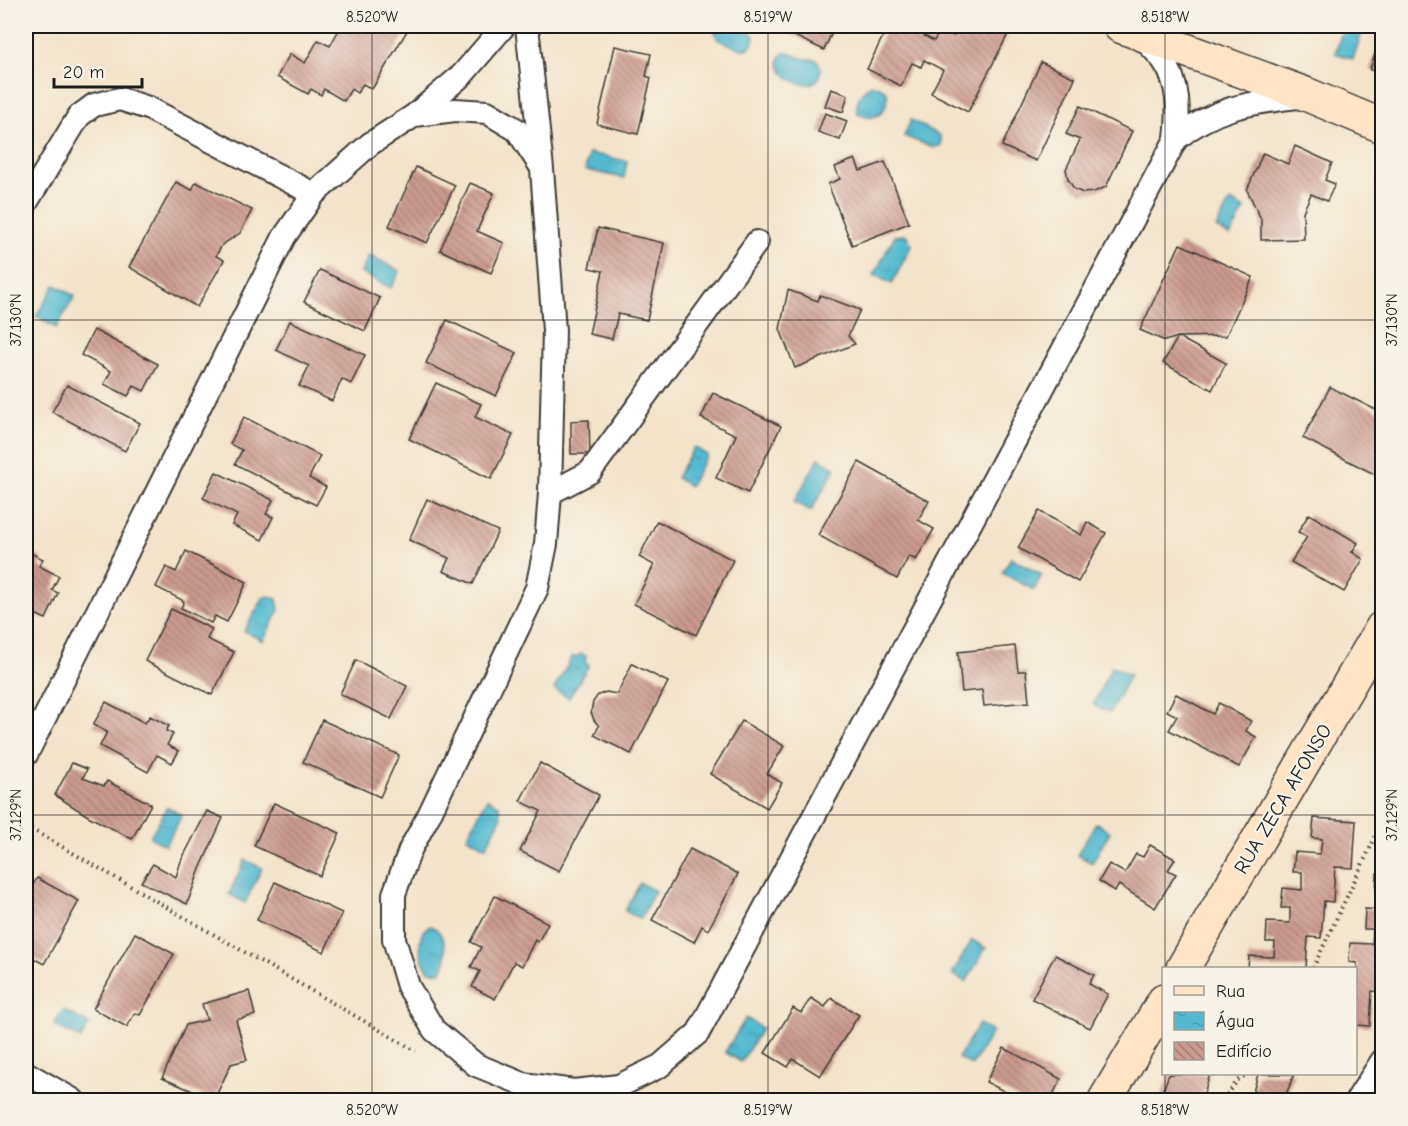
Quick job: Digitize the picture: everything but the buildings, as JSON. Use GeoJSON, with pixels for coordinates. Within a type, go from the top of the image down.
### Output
{"type":"FeatureCollection","features":[{"type":"Feature","properties":{"kind":"street"},"geometry":{"type":"LineString","coordinates":[[26,755],[284,237],[314,194],[370,144],[415,115],[462,75],[504,26]]}},
{"type":"Feature","properties":{"kind":"street"},"geometry":{"type":"LineString","coordinates":[[527,26],[542,169],[554,330],[550,493],[546,544],[537,588],[429,815],[410,850],[394,894],[394,939],[408,986],[434,1030],[476,1065],[524,1084],[574,1091],[619,1086],[660,1066],[698,1033],[1176,140],[1193,125],[1213,114],[1234,107],[1308,95]]}},
{"type":"Feature","properties":{"kind":"street"},"geometry":{"type":"LineString","coordinates":[[1129,29],[1308,95],[1383,126]]}},
{"type":"Feature","properties":{"kind":"street"},"geometry":{"type":"LineString","coordinates":[[1129,29],[1163,60],[1176,87],[1179,113],[1176,140]]}},
{"type":"Feature","properties":{"kind":"street"},"geometry":{"type":"LineString","coordinates":[[26,203],[79,116],[94,105],[120,99],[148,108],[314,194]]}},
{"type":"Feature","properties":{"kind":"street"},"geometry":{"type":"LineString","coordinates":[[415,115],[455,110],[487,112],[517,130],[542,169]]}},
{"type":"Feature","properties":{"kind":"street"},"geometry":{"type":"LineString","coordinates":[[550,493],[590,472],[757,242]]}},
{"type":"Feature","properties":{"kind":"street","name":"RUA ZECA AFONSO"},"geometry":{"type":"LineString","coordinates":[[1184,967],[1383,628]]}},
{"type":"Feature","properties":{"kind":"street"},"geometry":{"type":"LineString","coordinates":[[1105,1101],[1162,1004]]}},
{"type":"Feature","properties":{"kind":"street"},"geometry":{"type":"LineString","coordinates":[[1357,1101],[1382,1065]]}},
{"type":"Feature","properties":{"kind":"street"},"geometry":{"type":"LineString","coordinates":[[26,1073],[73,1101]]}},
{"type":"Feature","properties":{"kind":"path"},"geometry":{"type":"LineString","coordinates":[[1314,967],[1383,823]]}},
{"type":"Feature","properties":{"kind":"path"},"geometry":{"type":"LineString","coordinates":[[26,826],[418,1053]]}},
{"type":"Feature","properties":{"kind":"path"},"geometry":{"type":"LineString","coordinates":[[1224,1101],[1237,1081],[1246,1075]]}},
{"type":"Feature","properties":{"kind":"water"},"geometry":{"type":"Polygon","coordinates":[[[717,26],[742,27],[754,36],[753,43],[744,50],[718,40],[715,32],[717,26]]]}},
{"type":"Feature","properties":{"kind":"water"},"geometry":{"type":"Polygon","coordinates":[[[1344,26],[1364,26],[1353,59],[1335,53],[1344,26]]]}},
{"type":"Feature","properties":{"kind":"water"},"geometry":{"type":"Polygon","coordinates":[[[786,52],[800,58],[817,60],[821,68],[819,79],[812,84],[803,84],[788,77],[779,64],[780,57],[786,52]]]}},
{"type":"Feature","properties":{"kind":"water"},"geometry":{"type":"Polygon","coordinates":[[[871,85],[878,86],[887,92],[886,105],[875,117],[863,116],[857,112],[860,96],[871,85]]]}},
{"type":"Feature","properties":{"kind":"water"},"geometry":{"type":"Polygon","coordinates":[[[911,120],[939,135],[941,145],[933,148],[904,136],[911,120]]]}},
{"type":"Feature","properties":{"kind":"water"},"geometry":{"type":"Polygon","coordinates":[[[589,153],[627,161],[624,178],[585,170],[589,153]]]}},
{"type":"Feature","properties":{"kind":"water"},"geometry":{"type":"Polygon","coordinates":[[[1230,201],[1245,209],[1230,236],[1216,228],[1230,201]]]}},
{"type":"Feature","properties":{"kind":"water"},"geometry":{"type":"Polygon","coordinates":[[[904,234],[909,237],[909,242],[912,244],[892,284],[874,275],[895,235],[904,234]]]}},
{"type":"Feature","properties":{"kind":"water"},"geometry":{"type":"Polygon","coordinates":[[[369,255],[400,271],[391,288],[361,273],[369,255]]]}},
{"type":"Feature","properties":{"kind":"water"},"geometry":{"type":"Polygon","coordinates":[[[55,285],[75,296],[56,328],[36,316],[55,285]]]}},
{"type":"Feature","properties":{"kind":"water"},"geometry":{"type":"Polygon","coordinates":[[[694,447],[707,455],[690,486],[676,478],[694,447]]]}},
{"type":"Feature","properties":{"kind":"water"},"geometry":{"type":"Polygon","coordinates":[[[819,458],[836,468],[811,511],[794,502],[819,458]]]}},
{"type":"Feature","properties":{"kind":"water"},"geometry":{"type":"Polygon","coordinates":[[[1011,558],[1042,575],[1034,590],[1002,573],[1011,558]]]}},
{"type":"Feature","properties":{"kind":"water"},"geometry":{"type":"Polygon","coordinates":[[[268,596],[277,599],[279,610],[263,641],[244,631],[263,598],[268,596]]]}},
{"type":"Feature","properties":{"kind":"water"},"geometry":{"type":"Polygon","coordinates":[[[581,654],[586,656],[585,663],[589,665],[569,698],[554,689],[573,656],[581,654]]]}},
{"type":"Feature","properties":{"kind":"water"},"geometry":{"type":"Polygon","coordinates":[[[1112,666],[1130,675],[1110,713],[1093,705],[1112,666]]]}},
{"type":"Feature","properties":{"kind":"water"},"geometry":{"type":"Polygon","coordinates":[[[487,799],[499,805],[501,818],[486,847],[467,837],[487,799]]]}},
{"type":"Feature","properties":{"kind":"water"},"geometry":{"type":"Polygon","coordinates":[[[167,807],[182,815],[165,846],[150,837],[167,807]]]}},
{"type":"Feature","properties":{"kind":"water"},"geometry":{"type":"Polygon","coordinates":[[[1096,823],[1110,832],[1092,863],[1077,855],[1096,823]]]}},
{"type":"Feature","properties":{"kind":"water"},"geometry":{"type":"Polygon","coordinates":[[[245,860],[262,868],[245,903],[229,894],[245,860]]]}},
{"type":"Feature","properties":{"kind":"water"},"geometry":{"type":"Polygon","coordinates":[[[640,883],[655,891],[640,919],[625,911],[640,883]]]}},
{"type":"Feature","properties":{"kind":"water"},"geometry":{"type":"Polygon","coordinates":[[[430,926],[440,933],[445,947],[444,968],[441,972],[429,971],[421,954],[420,941],[425,930],[430,926]]]}},
{"type":"Feature","properties":{"kind":"water"},"geometry":{"type":"Polygon","coordinates":[[[972,940],[986,948],[966,982],[952,974],[972,940]]]}},
{"type":"Feature","properties":{"kind":"water"},"geometry":{"type":"Polygon","coordinates":[[[63,1010],[89,1024],[81,1039],[54,1025],[63,1010]]]}},
{"type":"Feature","properties":{"kind":"water"},"geometry":{"type":"Polygon","coordinates":[[[746,1018],[762,1028],[741,1062],[725,1052],[746,1018]]]}},
{"type":"Feature","properties":{"kind":"water"},"geometry":{"type":"Polygon","coordinates":[[[979,1024],[992,1032],[972,1065],[958,1058],[979,1024]]]}}]}
